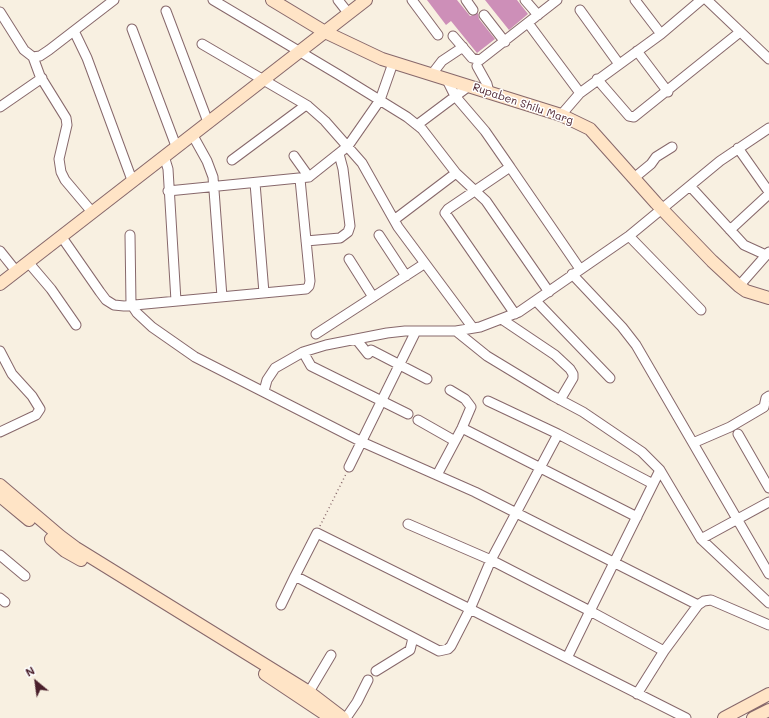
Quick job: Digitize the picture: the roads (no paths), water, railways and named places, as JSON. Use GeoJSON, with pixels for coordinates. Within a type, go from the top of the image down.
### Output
{"type":"FeatureCollection","features":[{"type":"Feature","properties":{"kind":"street"},"geometry":{"type":"LineString","coordinates":[[33,57],[40,56],[114,0]]}},
{"type":"Feature","properties":{"kind":"street"},"geometry":{"type":"LineString","coordinates":[[213,0],[380,100],[417,126],[456,173],[476,190],[486,201],[549,292]]}},
{"type":"Feature","properties":{"kind":"street","name":"Rupaben Shilu Marg"},"geometry":{"type":"LineString","coordinates":[[272,0],[325,32],[382,59],[560,115],[590,129],[662,210],[712,262],[746,291],[769,298]]}},
{"type":"Feature","properties":{"kind":"street"},"geometry":{"type":"LineString","coordinates":[[338,0],[349,14]]}},
{"type":"Feature","properties":{"kind":"street"},"geometry":{"type":"LineString","coordinates":[[0,283],[366,0]]}},
{"type":"Feature","properties":{"kind":"street"},"geometry":{"type":"LineString","coordinates":[[412,0],[438,35]]}},
{"type":"Feature","properties":{"kind":"street"},"geometry":{"type":"LineString","coordinates":[[466,0],[473,10]]}},
{"type":"Feature","properties":{"kind":"street"},"geometry":{"type":"LineString","coordinates":[[525,0],[538,16]]}},
{"type":"Feature","properties":{"kind":"street"},"geometry":{"type":"LineString","coordinates":[[453,36],[472,58],[480,60],[557,0]]}},
{"type":"Feature","properties":{"kind":"street"},"geometry":{"type":"LineString","coordinates":[[635,0],[661,34]]}},
{"type":"Feature","properties":{"kind":"street"},"geometry":{"type":"LineString","coordinates":[[560,115],[580,93],[661,34],[701,0]]}},
{"type":"Feature","properties":{"kind":"street"},"geometry":{"type":"LineString","coordinates":[[707,0],[769,59]]}},
{"type":"Feature","properties":{"kind":"street"},"geometry":{"type":"LineString","coordinates":[[580,10],[619,64]]}},
{"type":"Feature","properties":{"kind":"street"},"geometry":{"type":"LineString","coordinates":[[166,11],[208,122]]}},
{"type":"Feature","properties":{"kind":"street"},"geometry":{"type":"LineString","coordinates":[[0,12],[24,50],[33,57],[42,78],[66,118],[68,125],[59,159],[61,172],[65,180],[92,212]]}},
{"type":"Feature","properties":{"kind":"street"},"geometry":{"type":"LineString","coordinates":[[484,15],[505,42]]}},
{"type":"Feature","properties":{"kind":"street"},"geometry":{"type":"LineString","coordinates":[[528,23],[580,93]]}},
{"type":"Feature","properties":{"kind":"street"},"geometry":{"type":"LineString","coordinates":[[132,29],[176,146]]}},
{"type":"Feature","properties":{"kind":"street"},"geometry":{"type":"LineString","coordinates":[[74,31],[87,58],[132,180]]}},
{"type":"Feature","properties":{"kind":"street"},"geometry":{"type":"LineString","coordinates":[[598,79],[628,116],[634,117],[668,92],[740,32]]}},
{"type":"Feature","properties":{"kind":"street"},"geometry":{"type":"LineString","coordinates":[[202,44],[306,105],[325,121],[362,164],[394,220],[424,264],[472,328]]}},
{"type":"Feature","properties":{"kind":"street"},"geometry":{"type":"LineString","coordinates":[[432,74],[442,61],[463,47]]}},
{"type":"Feature","properties":{"kind":"street"},"geometry":{"type":"LineString","coordinates":[[637,51],[668,92]]}},
{"type":"Feature","properties":{"kind":"street"},"geometry":{"type":"LineString","coordinates":[[168,191],[255,184],[304,178],[348,146],[380,100],[393,63]]}},
{"type":"Feature","properties":{"kind":"street"},"geometry":{"type":"LineString","coordinates":[[477,66],[487,84],[489,92]]}},
{"type":"Feature","properties":{"kind":"street"},"geometry":{"type":"LineString","coordinates":[[0,107],[42,78]]}},
{"type":"Feature","properties":{"kind":"street"},"geometry":{"type":"LineString","coordinates":[[446,78],[456,96],[485,131],[510,167],[576,272],[636,345],[769,574]]}},
{"type":"Feature","properties":{"kind":"street"},"geometry":{"type":"LineString","coordinates":[[417,126],[469,86]]}},
{"type":"Feature","properties":{"kind":"street"},"geometry":{"type":"LineString","coordinates":[[232,160],[306,105]]}},
{"type":"Feature","properties":{"kind":"street"},"geometry":{"type":"LineString","coordinates":[[264,391],[267,380],[275,368],[303,352],[387,333],[456,331],[503,320],[515,314],[629,236],[738,148],[769,128]]}},
{"type":"Feature","properties":{"kind":"street"},"geometry":{"type":"LineString","coordinates":[[192,134],[210,169],[214,187],[222,297]]}},
{"type":"Feature","properties":{"kind":"street"},"geometry":{"type":"LineString","coordinates":[[634,178],[651,164],[656,157],[672,146]]}},
{"type":"Feature","properties":{"kind":"street"},"geometry":{"type":"LineString","coordinates":[[730,230],[769,193],[738,148]]}},
{"type":"Feature","properties":{"kind":"street"},"geometry":{"type":"LineString","coordinates":[[306,241],[340,238],[348,232],[350,226],[343,169],[339,154]]}},
{"type":"Feature","properties":{"kind":"street"},"geometry":{"type":"LineString","coordinates":[[164,156],[168,169],[168,191],[176,301]]}},
{"type":"Feature","properties":{"kind":"street"},"geometry":{"type":"LineString","coordinates":[[61,236],[106,300],[114,305],[132,305],[302,290],[309,286],[304,178],[294,156]]}},
{"type":"Feature","properties":{"kind":"street"},"geometry":{"type":"LineString","coordinates":[[510,167],[445,213],[515,314]]}},
{"type":"Feature","properties":{"kind":"street"},"geometry":{"type":"LineString","coordinates":[[394,220],[456,173]]}},
{"type":"Feature","properties":{"kind":"street"},"geometry":{"type":"LineString","coordinates":[[255,184],[264,293]]}},
{"type":"Feature","properties":{"kind":"street"},"geometry":{"type":"LineString","coordinates":[[690,186],[744,245],[768,254],[739,286]]}},
{"type":"Feature","properties":{"kind":"street"},"geometry":{"type":"LineString","coordinates":[[130,235],[132,305],[137,313],[152,327],[195,357],[362,442],[516,512],[698,605]]}},
{"type":"Feature","properties":{"kind":"street"},"geometry":{"type":"LineString","coordinates":[[379,235],[406,276]]}},
{"type":"Feature","properties":{"kind":"street"},"geometry":{"type":"LineString","coordinates":[[629,236],[701,310]]}},
{"type":"Feature","properties":{"kind":"street"},"geometry":{"type":"LineString","coordinates":[[0,251],[16,272]]}},
{"type":"Feature","properties":{"kind":"street"},"geometry":{"type":"LineString","coordinates":[[349,259],[373,297]]}},
{"type":"Feature","properties":{"kind":"street"},"geometry":{"type":"LineString","coordinates":[[28,262],[51,289],[76,325]]}},
{"type":"Feature","properties":{"kind":"street"},"geometry":{"type":"LineString","coordinates":[[316,334],[424,264]]}},
{"type":"Feature","properties":{"kind":"street"},"geometry":{"type":"LineString","coordinates":[[536,301],[610,378]]}},
{"type":"Feature","properties":{"kind":"street"},"geometry":{"type":"LineString","coordinates":[[503,320],[555,355],[570,368],[573,378],[560,400]]}},
{"type":"Feature","properties":{"kind":"street"},"geometry":{"type":"LineString","coordinates":[[349,467],[416,331]]}},
{"type":"Feature","properties":{"kind":"street"},"geometry":{"type":"LineString","coordinates":[[456,331],[487,356],[607,427],[642,452],[660,470],[702,539],[769,603]]}},
{"type":"Feature","properties":{"kind":"street"},"geometry":{"type":"LineString","coordinates":[[356,339],[370,352],[400,364],[427,379]]}},
{"type":"Feature","properties":{"kind":"street"},"geometry":{"type":"LineString","coordinates":[[0,351],[12,374],[32,396],[40,409],[36,415],[3,431],[0,421]]}},
{"type":"Feature","properties":{"kind":"street"},"geometry":{"type":"LineString","coordinates":[[303,352],[311,366],[408,414]]}},
{"type":"Feature","properties":{"kind":"street"},"geometry":{"type":"LineString","coordinates":[[437,475],[462,428],[471,407],[465,399],[450,390]]}},
{"type":"Feature","properties":{"kind":"street"},"geometry":{"type":"LineString","coordinates":[[693,443],[730,427],[764,408],[766,398],[769,396]]}},
{"type":"Feature","properties":{"kind":"street"},"geometry":{"type":"LineString","coordinates":[[488,401],[558,434],[653,484]]}},
{"type":"Feature","properties":{"kind":"street"},"geometry":{"type":"LineString","coordinates":[[418,420],[455,441]]}},
{"type":"Feature","properties":{"kind":"street"},"geometry":{"type":"LineString","coordinates":[[462,428],[637,516]]}},
{"type":"Feature","properties":{"kind":"street"},"geometry":{"type":"LineString","coordinates":[[295,576],[439,651],[448,650],[470,609],[491,560],[558,434]]}},
{"type":"Feature","properties":{"kind":"street"},"geometry":{"type":"LineString","coordinates":[[738,434],[769,488]]}},
{"type":"Feature","properties":{"kind":"street"},"geometry":{"type":"LineString","coordinates":[[567,658],[660,470]]}},
{"type":"Feature","properties":{"kind":"street"},"geometry":{"type":"LineString","coordinates":[[0,489],[76,548],[309,692],[343,718]]}},
{"type":"Feature","properties":{"kind":"street"},"geometry":{"type":"LineString","coordinates":[[0,489],[65,551],[190,626],[295,693],[331,718]]}},
{"type":"Feature","properties":{"kind":"street"},"geometry":{"type":"LineString","coordinates":[[702,539],[769,502]]}},
{"type":"Feature","properties":{"kind":"street"},"geometry":{"type":"LineString","coordinates":[[408,524],[491,560],[664,651]]}},
{"type":"Feature","properties":{"kind":"street"},"geometry":{"type":"LineString","coordinates":[[281,605],[317,533],[686,718]]}},
{"type":"Feature","properties":{"kind":"street"},"geometry":{"type":"LineString","coordinates":[[0,555],[25,576]]}},
{"type":"Feature","properties":{"kind":"street"},"geometry":{"type":"LineString","coordinates":[[637,694],[664,651],[698,605],[704,601],[711,600],[769,625]]}},
{"type":"Feature","properties":{"kind":"street"},"geometry":{"type":"LineString","coordinates":[[376,671],[410,650],[413,638]]}},
{"type":"Feature","properties":{"kind":"street"},"geometry":{"type":"LineString","coordinates":[[309,692],[331,655]]}},
{"type":"Feature","properties":{"kind":"street"},"geometry":{"type":"LineString","coordinates":[[346,718],[357,702],[368,680]]}},
{"type":"Feature","properties":{"kind":"street"},"geometry":{"type":"LineString","coordinates":[[724,718],[769,694]]}}]}
